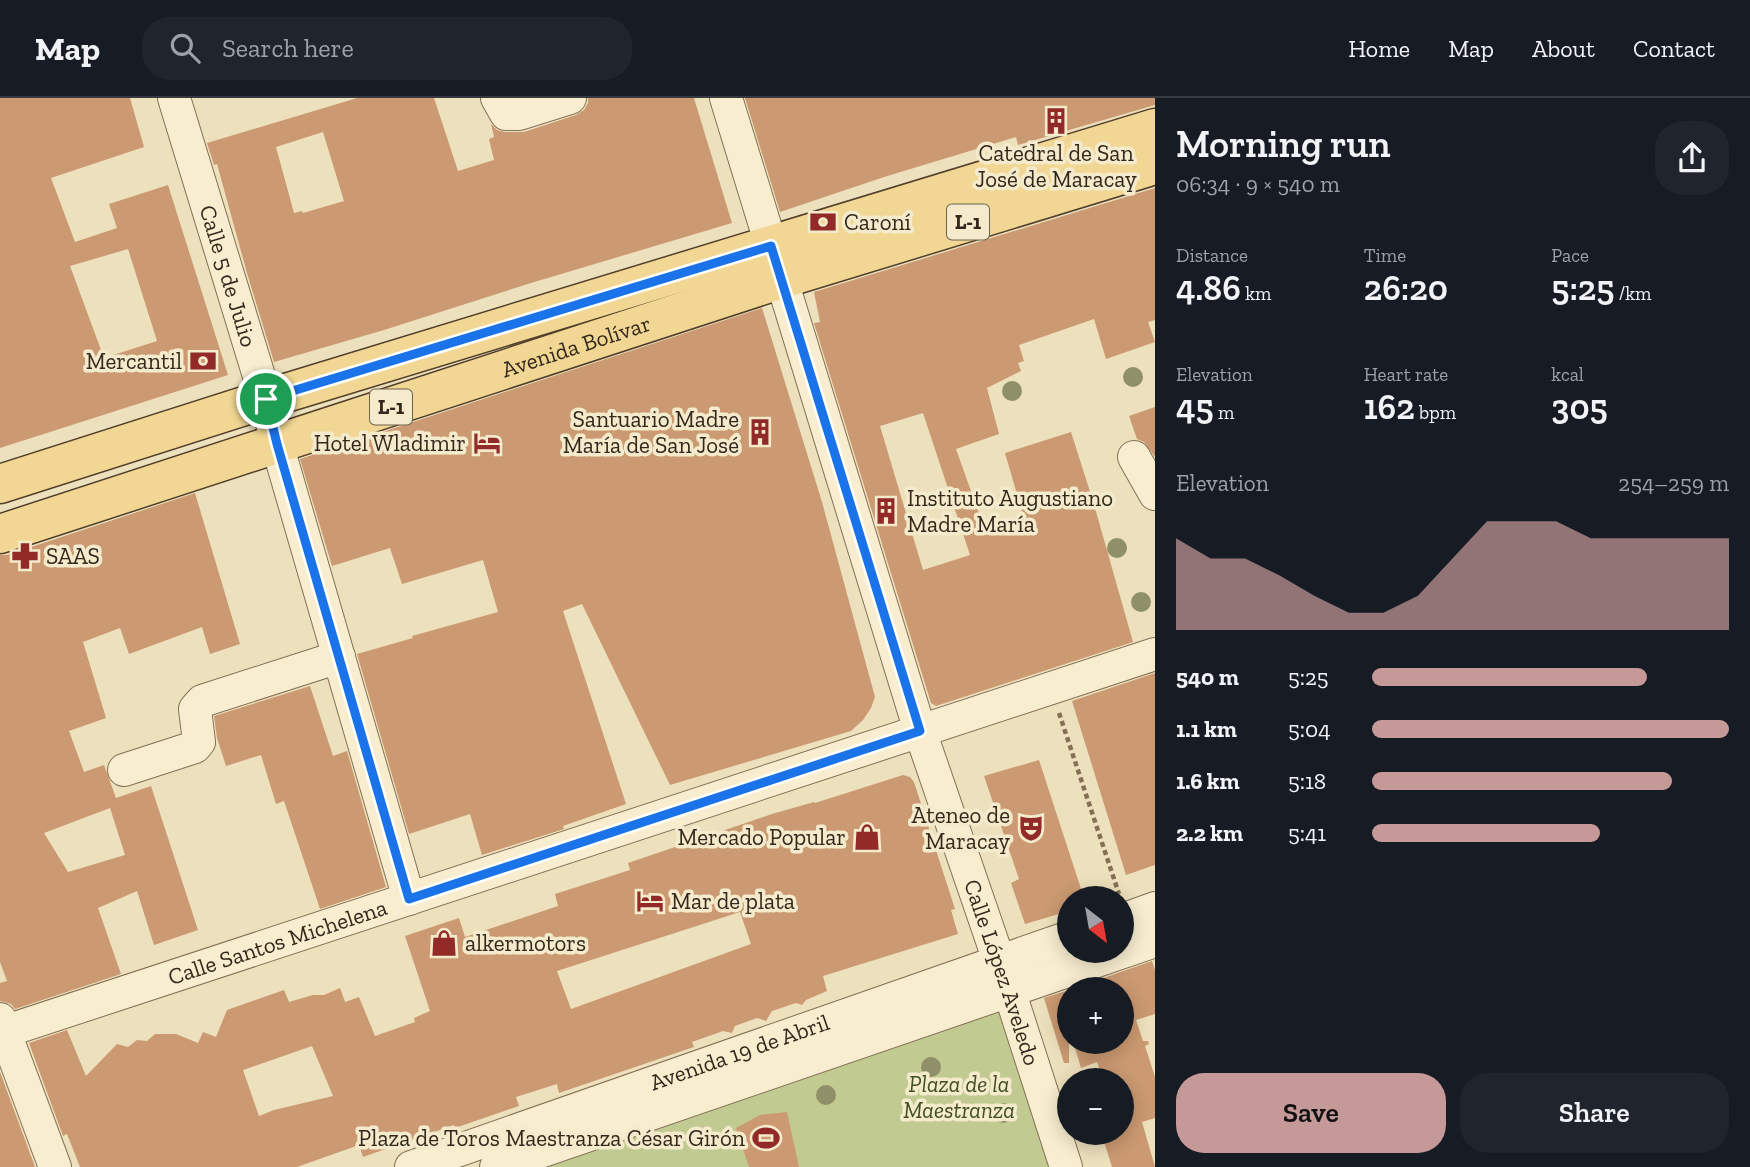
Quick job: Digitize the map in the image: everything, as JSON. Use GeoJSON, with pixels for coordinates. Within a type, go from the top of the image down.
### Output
{"type":"FeatureCollection","features":[{"type":"Feature","properties":{"kind":"main road","name":"Avenida Bolívar"},"geometry":{"type":"LineString","coordinates":[[0,534],[277,444],[1155,128]]}},
{"type":"Feature","properties":{"kind":"main road","name":"Avenida Bolívar"},"geometry":{"type":"LineString","coordinates":[[0,484],[266,399],[777,262],[1155,165]]}},
{"type":"Feature","properties":{"kind":"street","name":"Calle 5 de Julio"},"geometry":{"type":"LineString","coordinates":[[174,98],[266,399],[409,899]]}},
{"type":"Feature","properties":{"kind":"street"},"geometry":{"type":"LineString","coordinates":[[497,98],[506,114],[519,114],[570,98]]}},
{"type":"Feature","properties":{"kind":"street","name":"Calle López Aveledo"},"geometry":{"type":"LineString","coordinates":[[726,98],[920,731],[1004,975],[1066,1167]]}},
{"type":"Feature","properties":{"kind":"street"},"geometry":{"type":"LineString","coordinates":[[1134,457],[1155,495]]}},
{"type":"Feature","properties":{"kind":"street","name":"Calle Santos Michelena"},"geometry":{"type":"LineString","coordinates":[[2,1027],[409,899],[1155,654]]}},
{"type":"Feature","properties":{"kind":"street"},"geometry":{"type":"LineString","coordinates":[[124,770],[195,747],[200,742],[195,709],[202,701],[339,657]]}},
{"type":"Feature","properties":{"kind":"street"},"geometry":{"type":"LineString","coordinates":[[1134,916],[1155,908]]}},
{"type":"Feature","properties":{"kind":"street","name":"Avenida 19 de Abril"},"geometry":{"type":"LineString","coordinates":[[411,1167],[1004,975],[1155,941]]}},
{"type":"Feature","properties":{"kind":"street","name":"Avenida 19 de Abril"},"geometry":{"type":"LineString","coordinates":[[496,1167],[1004,975],[1057,944]]}},
{"type":"Feature","properties":{"kind":"street"},"geometry":{"type":"LineString","coordinates":[[2,1027],[55,1167]]}},
{"type":"Feature","properties":{"kind":"path"},"geometry":{"type":"LineString","coordinates":[[1051,689],[1117,886]]}},
{"type":"Feature","properties":{"kind":"green space","name":"Plaza de la Maestranza"},"geometry":{"type":"Polygon","coordinates":[[[1004,1009],[1055,1167],[535,1167],[1004,1009]]]}},
{"type":"Feature","properties":{"kind":"building"},"geometry":{"type":"Polygon","coordinates":[[[0,98],[130,98],[144,147],[51,178],[75,242],[117,228],[109,204],[168,185],[228,375],[0,448],[0,98]],[[128,249],[70,266],[104,358],[157,341],[128,249]]]}},
{"type":"Feature","properties":{"kind":"building"},"geometry":{"type":"Polygon","coordinates":[[[357,98],[434,98],[458,171],[494,160],[489,139],[494,137],[491,124],[497,130],[505,132],[524,132],[576,115],[584,110],[588,98],[694,98],[732,223],[274,362],[217,164],[214,165],[207,143],[357,98]],[[323,132],[276,147],[294,213],[303,213],[344,201],[323,132]]]}},
{"type":"Feature","properties":{"kind":"building"},"geometry":{"type":"Polygon","coordinates":[[[745,98],[1155,98],[1155,105],[1018,145],[1016,137],[780,212],[745,98]]]}},
{"type":"Feature","properties":{"kind":"building"},"geometry":{"type":"Polygon","coordinates":[[[1155,188],[1155,320],[1148,322],[1155,342],[1106,359],[1094,319],[1019,345],[1024,361],[1018,363],[1021,371],[987,388],[999,434],[956,449],[986,533],[1025,522],[1005,453],[1071,432],[1133,642],[936,706],[931,703],[814,323],[820,322],[814,292],[1155,188]],[[923,413],[880,426],[923,570],[970,555],[923,413]]]}},
{"type":"Feature","properties":{"kind":"building"},"geometry":{"type":"Polygon","coordinates":[[[762,308],[822,502],[875,697],[863,720],[851,731],[670,785],[582,604],[563,611],[626,804],[563,826],[564,829],[482,855],[470,814],[409,834],[357,654],[498,612],[483,560],[402,584],[390,548],[332,566],[300,459],[762,308]]]}},
{"type":"Feature","properties":{"kind":"building"},"geometry":{"type":"Polygon","coordinates":[[[1155,407],[1155,457],[1144,442],[1137,439],[1129,416],[1155,407]]]}},
{"type":"Feature","properties":{"kind":"building"},"geometry":{"type":"Polygon","coordinates":[[[195,493],[240,644],[210,654],[202,627],[129,654],[120,628],[83,642],[106,718],[69,731],[84,772],[104,765],[116,798],[151,786],[198,930],[154,945],[137,891],[98,908],[121,974],[15,1009],[11,1004],[0,1001],[0,983],[7,981],[0,962],[0,555],[7,555],[195,493]],[[110,808],[44,833],[68,872],[125,855],[110,808]]]}},
{"type":"Feature","properties":{"kind":"building"},"geometry":{"type":"Polygon","coordinates":[[[1155,673],[1155,865],[1126,875],[1072,701],[1155,673]]]}},
{"type":"Feature","properties":{"kind":"building"},"geometry":{"type":"Polygon","coordinates":[[[310,686],[333,756],[347,751],[386,887],[320,909],[284,801],[276,804],[261,755],[226,766],[217,738],[214,716],[310,686]]]}},
{"type":"Feature","properties":{"kind":"building","name":"Ateneo de Maracay"},"geometry":{"type":"Polygon","coordinates":[[[1039,760],[1080,886],[1057,886],[1057,915],[1025,924],[1011,883],[1019,879],[984,776],[1039,760]]]}},
{"type":"Feature","properties":{"kind":"building"},"geometry":{"type":"Polygon","coordinates":[[[903,775],[910,777],[914,782],[955,909],[951,910],[958,934],[823,976],[827,991],[806,1000],[802,1005],[796,1003],[772,1011],[766,1021],[757,1018],[735,1026],[732,1033],[723,1031],[692,1042],[694,1047],[559,1093],[557,1084],[516,1097],[519,1106],[455,1128],[454,1125],[363,1157],[359,1145],[297,1167],[80,1167],[67,1134],[63,1136],[29,1043],[67,1030],[86,1076],[117,1044],[128,1047],[137,1040],[147,1041],[155,1034],[176,1034],[198,1043],[203,1032],[216,1037],[227,1010],[284,990],[289,1002],[313,995],[324,995],[340,988],[345,1002],[359,997],[375,1036],[415,1022],[414,1018],[430,1011],[405,936],[459,918],[465,937],[558,906],[555,894],[630,870],[628,863],[772,814],[903,775]],[[740,912],[557,971],[571,1009],[751,944],[740,912]],[[312,1046],[243,1070],[259,1116],[333,1096],[312,1046]]]}},
{"type":"Feature","properties":{"kind":"building"},"geometry":{"type":"Polygon","coordinates":[[[1152,961],[1155,970],[1155,1014],[1136,1020],[1143,1041],[1148,1041],[1149,1044],[1145,1046],[1155,1077],[1155,1118],[1142,1122],[1155,1167],[1112,1167],[1105,1145],[1134,1145],[1134,1068],[1099,1068],[1097,1062],[1081,1068],[1077,1054],[1134,1054],[1134,977],[1106,977],[1152,961]]]}},
{"type":"Feature","properties":{"kind":"building"},"geometry":{"type":"Polygon","coordinates":[[[1057,994],[1057,1040],[1044,998],[1057,994]]]}},
{"type":"Feature","properties":{"kind":"building"},"geometry":{"type":"Polygon","coordinates":[[[1061,1054],[1069,1054],[1069,1063],[1064,1063],[1061,1054]]]}},
{"type":"Feature","properties":{"kind":"building"},"geometry":{"type":"Polygon","coordinates":[[[0,1072],[35,1167],[0,1167],[0,1072]]]}},
{"type":"Feature","properties":{"kind":"building","name":"Plaza de Toros Maestranza César Girón"},"geometry":{"type":"Polygon","coordinates":[[[787,1112],[799,1167],[749,1167],[736,1128],[760,1115],[787,1112]]]}},
{"type":"Feature","properties":{"kind":"place","name":"Catedral de San José de Maracay"},"geometry":{"type":"Point","coordinates":[1056,121]}},
{"type":"Feature","properties":{"kind":"place","name":"Caroní"},"geometry":{"type":"Point","coordinates":[823,222]}},
{"type":"Feature","properties":{"kind":"place","name":"Mercantil"},"geometry":{"type":"Point","coordinates":[203,361]}},
{"type":"Feature","properties":{"kind":"place","name":"Santuario Madre María de San José"},"geometry":{"type":"Point","coordinates":[760,432]}},
{"type":"Feature","properties":{"kind":"place","name":"Hotel Wladimir"},"geometry":{"type":"Point","coordinates":[487,443]}},
{"type":"Feature","properties":{"kind":"place","name":"Instituto Augustiano Madre María"},"geometry":{"type":"Point","coordinates":[886,511]}},
{"type":"Feature","properties":{"kind":"place","name":"SAAS"},"geometry":{"type":"Point","coordinates":[25,556]}},
{"type":"Feature","properties":{"kind":"place","name":"Ateneo de Maracay"},"geometry":{"type":"Point","coordinates":[1031,828]}},
{"type":"Feature","properties":{"kind":"place","name":"Mercado Popular"},"geometry":{"type":"Point","coordinates":[867,837]}},
{"type":"Feature","properties":{"kind":"place","name":"Mar de plata"},"geometry":{"type":"Point","coordinates":[650,901]}},
{"type":"Feature","properties":{"kind":"place","name":"alkermotors"},"geometry":{"type":"Point","coordinates":[444,943]}},
{"type":"Feature","properties":{"kind":"place","name":"Plaza de Toros Maestranza César Girón"},"geometry":{"type":"Point","coordinates":[766,1138]}},
{"type":"Feature","properties":{"kind":"route"},"geometry":{"type":"LineString","coordinates":[[771,246],[920,731],[409,899],[266,399],[771,246]]}}]}
